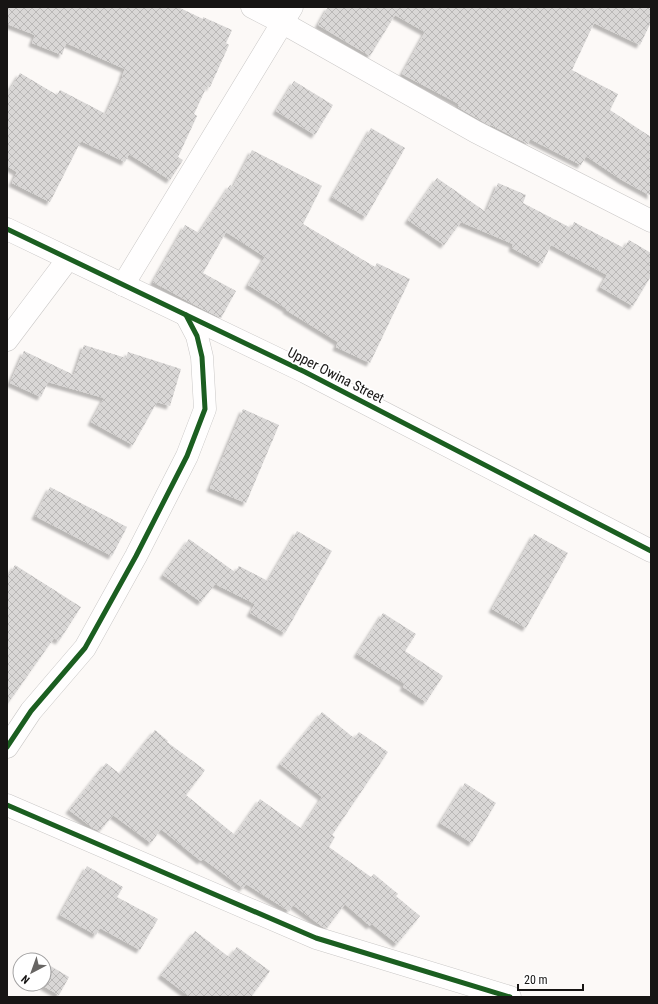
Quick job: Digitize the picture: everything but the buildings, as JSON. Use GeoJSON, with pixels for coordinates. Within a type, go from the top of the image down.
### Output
{"type":"FeatureCollection","features":[{"type":"Feature","properties":{"kind":"street"},"geometry":{"type":"LineString","coordinates":[[252,7],[288,15],[476,132],[651,221]]}},
{"type":"Feature","properties":{"kind":"street"},"geometry":{"type":"LineString","coordinates":[[123,285],[288,15]]}},
{"type":"Feature","properties":{"kind":"street","name":"Upper Owina Street"},"geometry":{"type":"LineString","coordinates":[[7,229],[312,376],[651,551]]}},
{"type":"Feature","properties":{"kind":"street"},"geometry":{"type":"LineString","coordinates":[[7,340],[68,258]]}},
{"type":"Feature","properties":{"kind":"street"},"geometry":{"type":"LineString","coordinates":[[7,747],[30,711],[85,648],[136,556],[187,456],[205,409],[202,357],[197,336],[186,315]]}},
{"type":"Feature","properties":{"kind":"street"},"geometry":{"type":"LineString","coordinates":[[7,805],[316,938],[510,997]]}},
{"type":"Feature","properties":{"kind":"cycle path"},"geometry":{"type":"LineString","coordinates":[[7,229],[305,372],[651,551]]}},
{"type":"Feature","properties":{"kind":"cycle path"},"geometry":{"type":"LineString","coordinates":[[7,747],[31,711],[85,648],[136,556],[187,456],[205,409],[202,357],[197,336],[186,315]]}},
{"type":"Feature","properties":{"kind":"cycle path"},"geometry":{"type":"LineString","coordinates":[[7,805],[316,938],[510,997]]}}]}
